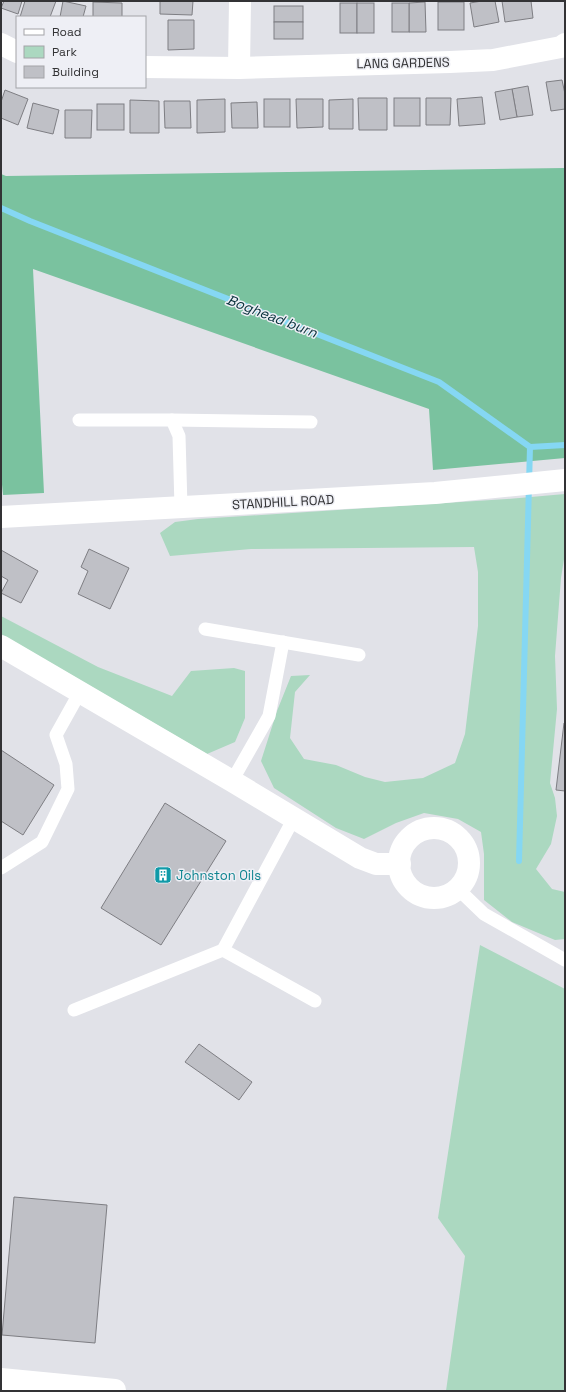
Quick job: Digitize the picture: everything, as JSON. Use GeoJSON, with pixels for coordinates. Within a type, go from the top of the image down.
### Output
{"type":"FeatureCollection","features":[{"type":"Feature","properties":{"kind":"street"},"geometry":{"type":"LineString","coordinates":[[239,68],[240,1]]}},
{"type":"Feature","properties":{"kind":"street"},"geometry":{"type":"LineString","coordinates":[[1,44],[16,52]]}},
{"type":"Feature","properties":{"kind":"street","name":"LANG GARDENS"},"geometry":{"type":"LineString","coordinates":[[146,67],[239,68],[492,60],[561,47],[565,44]]}},
{"type":"Feature","properties":{"kind":"street","name":"STANDHILL ROAD"},"geometry":{"type":"LineString","coordinates":[[1,517],[435,493],[565,480]]}},
{"type":"Feature","properties":{"kind":"street"},"geometry":{"type":"LineString","coordinates":[[1,646],[232,780],[360,858],[376,864],[400,864]]}},
{"type":"Feature","properties":{"kind":"street"},"geometry":{"type":"LineString","coordinates":[[430,829],[441,829],[452,833],[461,841],[467,851],[469,862],[468,873],[464,882],[458,889],[444,897],[433,898],[422,896],[412,890],[404,881],[401,874],[400,864],[404,846],[410,839],[419,832],[430,829]]}},
{"type":"Feature","properties":{"kind":"street"},"geometry":{"type":"LineString","coordinates":[[1,1380],[115,1390]]}},
{"type":"Feature","properties":{"kind":"lane"},"geometry":{"type":"LineString","coordinates":[[79,420],[311,422]]}},
{"type":"Feature","properties":{"kind":"lane"},"geometry":{"type":"LineString","coordinates":[[172,420],[179,436],[181,507]]}},
{"type":"Feature","properties":{"kind":"lane"},"geometry":{"type":"LineString","coordinates":[[205,629],[359,655]]}},
{"type":"Feature","properties":{"kind":"lane"},"geometry":{"type":"LineString","coordinates":[[232,780],[269,716],[283,642]]}},
{"type":"Feature","properties":{"kind":"lane"},"geometry":{"type":"LineString","coordinates":[[1,868],[42,842],[68,789],[66,764],[56,735],[80,692]]}},
{"type":"Feature","properties":{"kind":"lane"},"geometry":{"type":"LineString","coordinates":[[74,1010],[223,950],[294,818]]}},
{"type":"Feature","properties":{"kind":"lane"},"geometry":{"type":"LineString","coordinates":[[458,889],[484,914],[565,960]]}},
{"type":"Feature","properties":{"kind":"lane"},"geometry":{"type":"LineString","coordinates":[[223,950],[315,1001]]}},
{"type":"Feature","properties":{"kind":"green space"},"geometry":{"type":"Polygon","coordinates":[[[565,168],[565,458],[433,470],[429,409],[33,269],[44,493],[3,495],[1,474],[1,174],[6,176],[565,168]]]}},
{"type":"Feature","properties":{"kind":"green space"},"geometry":{"type":"Polygon","coordinates":[[[565,494],[565,553],[561,578],[555,656],[557,709],[550,783],[555,798],[557,816],[551,844],[536,869],[552,889],[565,892],[565,939],[555,940],[512,922],[484,900],[484,854],[481,832],[458,819],[424,813],[396,823],[364,839],[336,828],[274,788],[261,761],[277,711],[291,676],[310,675],[295,692],[290,738],[304,759],[336,765],[365,777],[385,782],[423,778],[455,763],[465,734],[478,626],[478,572],[474,547],[251,549],[170,556],[160,533],[175,522],[198,519],[565,494]]]}},
{"type":"Feature","properties":{"kind":"green space"},"geometry":{"type":"Polygon","coordinates":[[[1,616],[98,667],[172,696],[191,671],[234,668],[245,671],[245,718],[235,742],[207,754],[1,634],[1,616]]]}},
{"type":"Feature","properties":{"kind":"green space"},"geometry":{"type":"Polygon","coordinates":[[[480,945],[565,989],[565,1391],[446,1391],[465,1256],[438,1218],[480,945]]]}},
{"type":"Feature","properties":{"kind":"building"},"geometry":{"type":"Polygon","coordinates":[[[4,1],[22,1],[18,14],[1,8],[4,1]]]}},
{"type":"Feature","properties":{"kind":"building"},"geometry":{"type":"Polygon","coordinates":[[[25,1],[56,1],[50,16],[20,16],[25,1]]]}},
{"type":"Feature","properties":{"kind":"building"},"geometry":{"type":"Polygon","coordinates":[[[63,1],[86,6],[83,16],[60,16],[63,1]]]}},
{"type":"Feature","properties":{"kind":"building"},"geometry":{"type":"Polygon","coordinates":[[[160,1],[193,1],[192,15],[160,14],[160,1]]]}},
{"type":"Feature","properties":{"kind":"building"},"geometry":{"type":"Polygon","coordinates":[[[495,1],[499,22],[474,27],[470,3],[495,1]]]}},
{"type":"Feature","properties":{"kind":"building"},"geometry":{"type":"Polygon","coordinates":[[[502,1],[531,1],[533,18],[505,22],[502,1]]]}},
{"type":"Feature","properties":{"kind":"building"},"geometry":{"type":"Polygon","coordinates":[[[93,2],[122,3],[122,16],[93,16],[93,2]]]}},
{"type":"Feature","properties":{"kind":"building"},"geometry":{"type":"Polygon","coordinates":[[[425,2],[426,32],[409,32],[409,3],[425,2]]]}},
{"type":"Feature","properties":{"kind":"building"},"geometry":{"type":"Polygon","coordinates":[[[438,2],[464,2],[464,30],[438,30],[438,2]]]}},
{"type":"Feature","properties":{"kind":"building"},"geometry":{"type":"Polygon","coordinates":[[[340,3],[357,3],[357,33],[340,33],[340,3]]]}},
{"type":"Feature","properties":{"kind":"building"},"geometry":{"type":"Polygon","coordinates":[[[357,3],[374,3],[374,33],[357,33],[357,3]]]}},
{"type":"Feature","properties":{"kind":"building"},"geometry":{"type":"Polygon","coordinates":[[[392,3],[409,3],[409,32],[392,32],[392,3]]]}},
{"type":"Feature","properties":{"kind":"building"},"geometry":{"type":"Polygon","coordinates":[[[274,6],[303,6],[303,22],[274,22],[274,6]]]}},
{"type":"Feature","properties":{"kind":"building"},"geometry":{"type":"Polygon","coordinates":[[[168,20],[194,20],[194,49],[168,50],[168,20]]]}},
{"type":"Feature","properties":{"kind":"building"},"geometry":{"type":"Polygon","coordinates":[[[274,22],[303,22],[303,39],[274,39],[274,22]]]}},
{"type":"Feature","properties":{"kind":"building"},"geometry":{"type":"Polygon","coordinates":[[[562,80],[565,94],[565,109],[551,111],[546,82],[562,80]]]}},
{"type":"Feature","properties":{"kind":"building"},"geometry":{"type":"Polygon","coordinates":[[[528,86],[533,115],[517,117],[512,89],[528,86]]]}},
{"type":"Feature","properties":{"kind":"building"},"geometry":{"type":"Polygon","coordinates":[[[512,89],[517,117],[500,120],[495,92],[512,89]]]}},
{"type":"Feature","properties":{"kind":"building"},"geometry":{"type":"Polygon","coordinates":[[[5,90],[28,99],[18,125],[1,118],[1,102],[5,90]]]}},
{"type":"Feature","properties":{"kind":"building"},"geometry":{"type":"Polygon","coordinates":[[[482,97],[485,124],[459,126],[457,99],[482,97]]]}},
{"type":"Feature","properties":{"kind":"building"},"geometry":{"type":"Polygon","coordinates":[[[358,98],[387,98],[387,130],[359,130],[358,98]]]}},
{"type":"Feature","properties":{"kind":"building"},"geometry":{"type":"Polygon","coordinates":[[[394,98],[420,98],[420,126],[394,126],[394,98]]]}},
{"type":"Feature","properties":{"kind":"building"},"geometry":{"type":"Polygon","coordinates":[[[426,98],[451,98],[450,125],[426,125],[426,98]]]}},
{"type":"Feature","properties":{"kind":"building"},"geometry":{"type":"Polygon","coordinates":[[[225,99],[225,132],[197,133],[197,100],[225,99]]]}},
{"type":"Feature","properties":{"kind":"building"},"geometry":{"type":"Polygon","coordinates":[[[264,99],[290,99],[290,127],[264,127],[264,99]]]}},
{"type":"Feature","properties":{"kind":"building"},"geometry":{"type":"Polygon","coordinates":[[[296,99],[323,99],[323,127],[297,128],[296,99]]]}},
{"type":"Feature","properties":{"kind":"building"},"geometry":{"type":"Polygon","coordinates":[[[353,99],[353,129],[329,129],[329,100],[353,99]]]}},
{"type":"Feature","properties":{"kind":"building"},"geometry":{"type":"Polygon","coordinates":[[[130,100],[159,101],[159,133],[130,133],[130,100]]]}},
{"type":"Feature","properties":{"kind":"building"},"geometry":{"type":"Polygon","coordinates":[[[164,101],[190,101],[191,128],[165,128],[164,101]]]}},
{"type":"Feature","properties":{"kind":"building"},"geometry":{"type":"Polygon","coordinates":[[[257,102],[258,128],[232,128],[231,103],[257,102]]]}},
{"type":"Feature","properties":{"kind":"building"},"geometry":{"type":"Polygon","coordinates":[[[33,103],[59,110],[53,134],[27,128],[33,103]]]}},
{"type":"Feature","properties":{"kind":"building"},"geometry":{"type":"Polygon","coordinates":[[[97,104],[124,104],[124,130],[97,130],[97,104]]]}},
{"type":"Feature","properties":{"kind":"building"},"geometry":{"type":"Polygon","coordinates":[[[65,110],[92,110],[91,138],[65,138],[65,110]]]}},
{"type":"Feature","properties":{"kind":"building"},"geometry":{"type":"Polygon","coordinates":[[[89,549],[129,568],[110,609],[78,594],[88,571],[81,567],[89,549]]]}},
{"type":"Feature","properties":{"kind":"building"},"geometry":{"type":"Polygon","coordinates":[[[1,550],[38,571],[21,603],[1,593],[8,580],[1,576],[1,550]]]}},
{"type":"Feature","properties":{"kind":"building"},"geometry":{"type":"Polygon","coordinates":[[[565,723],[565,791],[556,790],[565,723]]]}},
{"type":"Feature","properties":{"kind":"building"},"geometry":{"type":"Polygon","coordinates":[[[1,750],[54,785],[23,835],[1,821],[1,750]]]}},
{"type":"Feature","properties":{"kind":"building","name":"Johnston Oils"},"geometry":{"type":"Polygon","coordinates":[[[165,803],[226,841],[161,945],[101,908],[165,803]]]}},
{"type":"Feature","properties":{"kind":"building"},"geometry":{"type":"Polygon","coordinates":[[[199,1044],[252,1082],[239,1100],[185,1062],[199,1044]]]}},
{"type":"Feature","properties":{"kind":"building"},"geometry":{"type":"Polygon","coordinates":[[[14,1197],[107,1205],[95,1343],[2,1335],[14,1197]]]}},
{"type":"Feature","properties":{"kind":"waterway","name":"Boghead burn"},"geometry":{"type":"LineString","coordinates":[[1,208],[30,221],[439,382],[530,447]]}},
{"type":"Feature","properties":{"kind":"waterway"},"geometry":{"type":"LineString","coordinates":[[530,447],[565,445]]}},
{"type":"Feature","properties":{"kind":"waterway"},"geometry":{"type":"LineString","coordinates":[[519,861],[530,447]]}},
{"type":"Feature","properties":{"kind":"place","name":"Johnston Oils"},"geometry":{"type":"Point","coordinates":[163,875]}}]}
